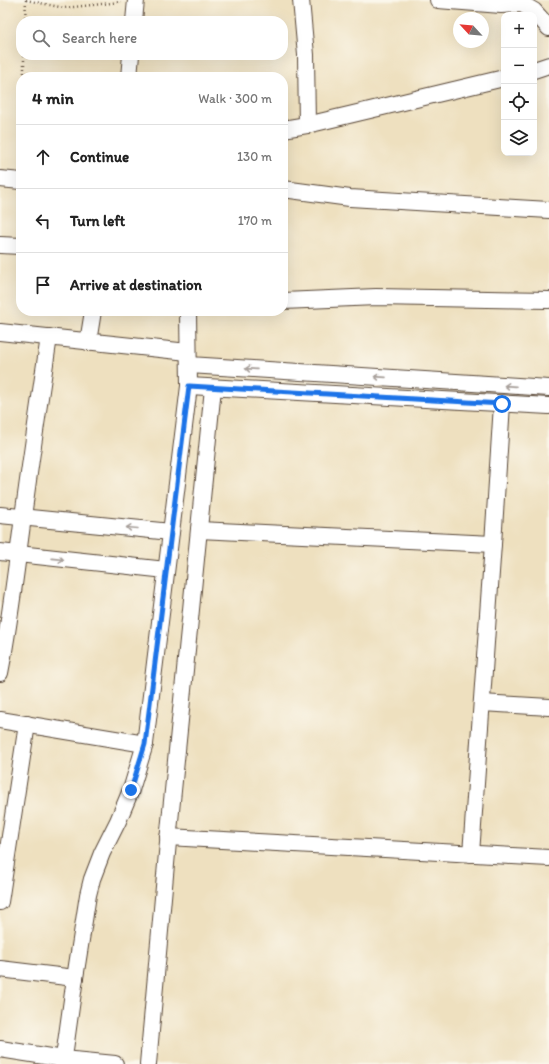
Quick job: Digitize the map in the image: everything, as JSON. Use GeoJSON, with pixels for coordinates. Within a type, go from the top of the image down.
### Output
{"type":"FeatureCollection","features":[{"type":"Feature","properties":{"kind":"street"},"geometry":{"type":"LineString","coordinates":[[134,16],[135,0]]}},
{"type":"Feature","properties":{"kind":"street"},"geometry":{"type":"LineString","coordinates":[[301,0],[306,55],[307,125]]}},
{"type":"Feature","properties":{"kind":"street"},"geometry":{"type":"LineString","coordinates":[[438,0],[501,5],[522,4],[534,11],[549,28]]}},
{"type":"Feature","properties":{"kind":"street"},"geometry":{"type":"LineString","coordinates":[[129,72],[131,60]]}},
{"type":"Feature","properties":{"kind":"street"},"geometry":{"type":"LineString","coordinates":[[537,69],[549,65]]}},
{"type":"Feature","properties":{"kind":"street"},"geometry":{"type":"LineString","coordinates":[[288,128],[307,125],[501,79]]}},
{"type":"Feature","properties":{"kind":"street"},"geometry":{"type":"LineString","coordinates":[[0,179],[16,180]]}},
{"type":"Feature","properties":{"kind":"street"},"geometry":{"type":"LineString","coordinates":[[288,190],[350,198],[549,210]]}},
{"type":"Feature","properties":{"kind":"street"},"geometry":{"type":"LineString","coordinates":[[0,245],[16,246]]}},
{"type":"Feature","properties":{"kind":"street"},"geometry":{"type":"LineString","coordinates":[[288,301],[376,297],[549,300]]}},
{"type":"Feature","properties":{"kind":"street"},"geometry":{"type":"LineString","coordinates":[[88,342],[92,316]]}},
{"type":"Feature","properties":{"kind":"street"},"geometry":{"type":"LineString","coordinates":[[64,1061],[75,978],[88,895],[92,879],[102,853],[131,790],[145,744],[189,386],[188,316]]}},
{"type":"Feature","properties":{"kind":"street"},"geometry":{"type":"LineString","coordinates":[[0,332],[88,342],[189,359],[549,388]]}},
{"type":"Feature","properties":{"kind":"street"},"geometry":{"type":"LineString","coordinates":[[0,673],[5,614],[19,555],[49,337]]}},
{"type":"Feature","properties":{"kind":"street"},"geometry":{"type":"LineString","coordinates":[[189,386],[549,406]]}},
{"type":"Feature","properties":{"kind":"street"},"geometry":{"type":"LineString","coordinates":[[148,1064],[168,837],[213,388]]}},
{"type":"Feature","properties":{"kind":"street"},"geometry":{"type":"LineString","coordinates":[[471,854],[502,404]]}},
{"type":"Feature","properties":{"kind":"street"},"geometry":{"type":"LineString","coordinates":[[0,515],[171,532]]}},
{"type":"Feature","properties":{"kind":"street"},"geometry":{"type":"LineString","coordinates":[[199,530],[493,544]]}},
{"type":"Feature","properties":{"kind":"street"},"geometry":{"type":"LineString","coordinates":[[0,552],[166,570]]}},
{"type":"Feature","properties":{"kind":"street"},"geometry":{"type":"LineString","coordinates":[[482,704],[549,707]]}},
{"type":"Feature","properties":{"kind":"street"},"geometry":{"type":"LineString","coordinates":[[0,720],[145,744]]}},
{"type":"Feature","properties":{"kind":"street"},"geometry":{"type":"LineString","coordinates":[[0,902],[27,724]]}},
{"type":"Feature","properties":{"kind":"street"},"geometry":{"type":"LineString","coordinates":[[168,837],[549,858]]}},
{"type":"Feature","properties":{"kind":"street"},"geometry":{"type":"LineString","coordinates":[[0,969],[75,978]]}},
{"type":"Feature","properties":{"kind":"street"},"geometry":{"type":"LineString","coordinates":[[0,1049],[64,1061],[115,1064]]}},
{"type":"Feature","properties":{"kind":"path"},"geometry":{"type":"LineString","coordinates":[[25,16],[26,0],[64,8],[135,0]]}},
{"type":"Feature","properties":{"kind":"path"},"geometry":{"type":"LineString","coordinates":[[24,60],[24,72]]}},
{"type":"Feature","properties":{"kind":"route"},"geometry":{"type":"LineString","coordinates":[[131,790],[145,744],[189,386],[502,404]]}}]}
